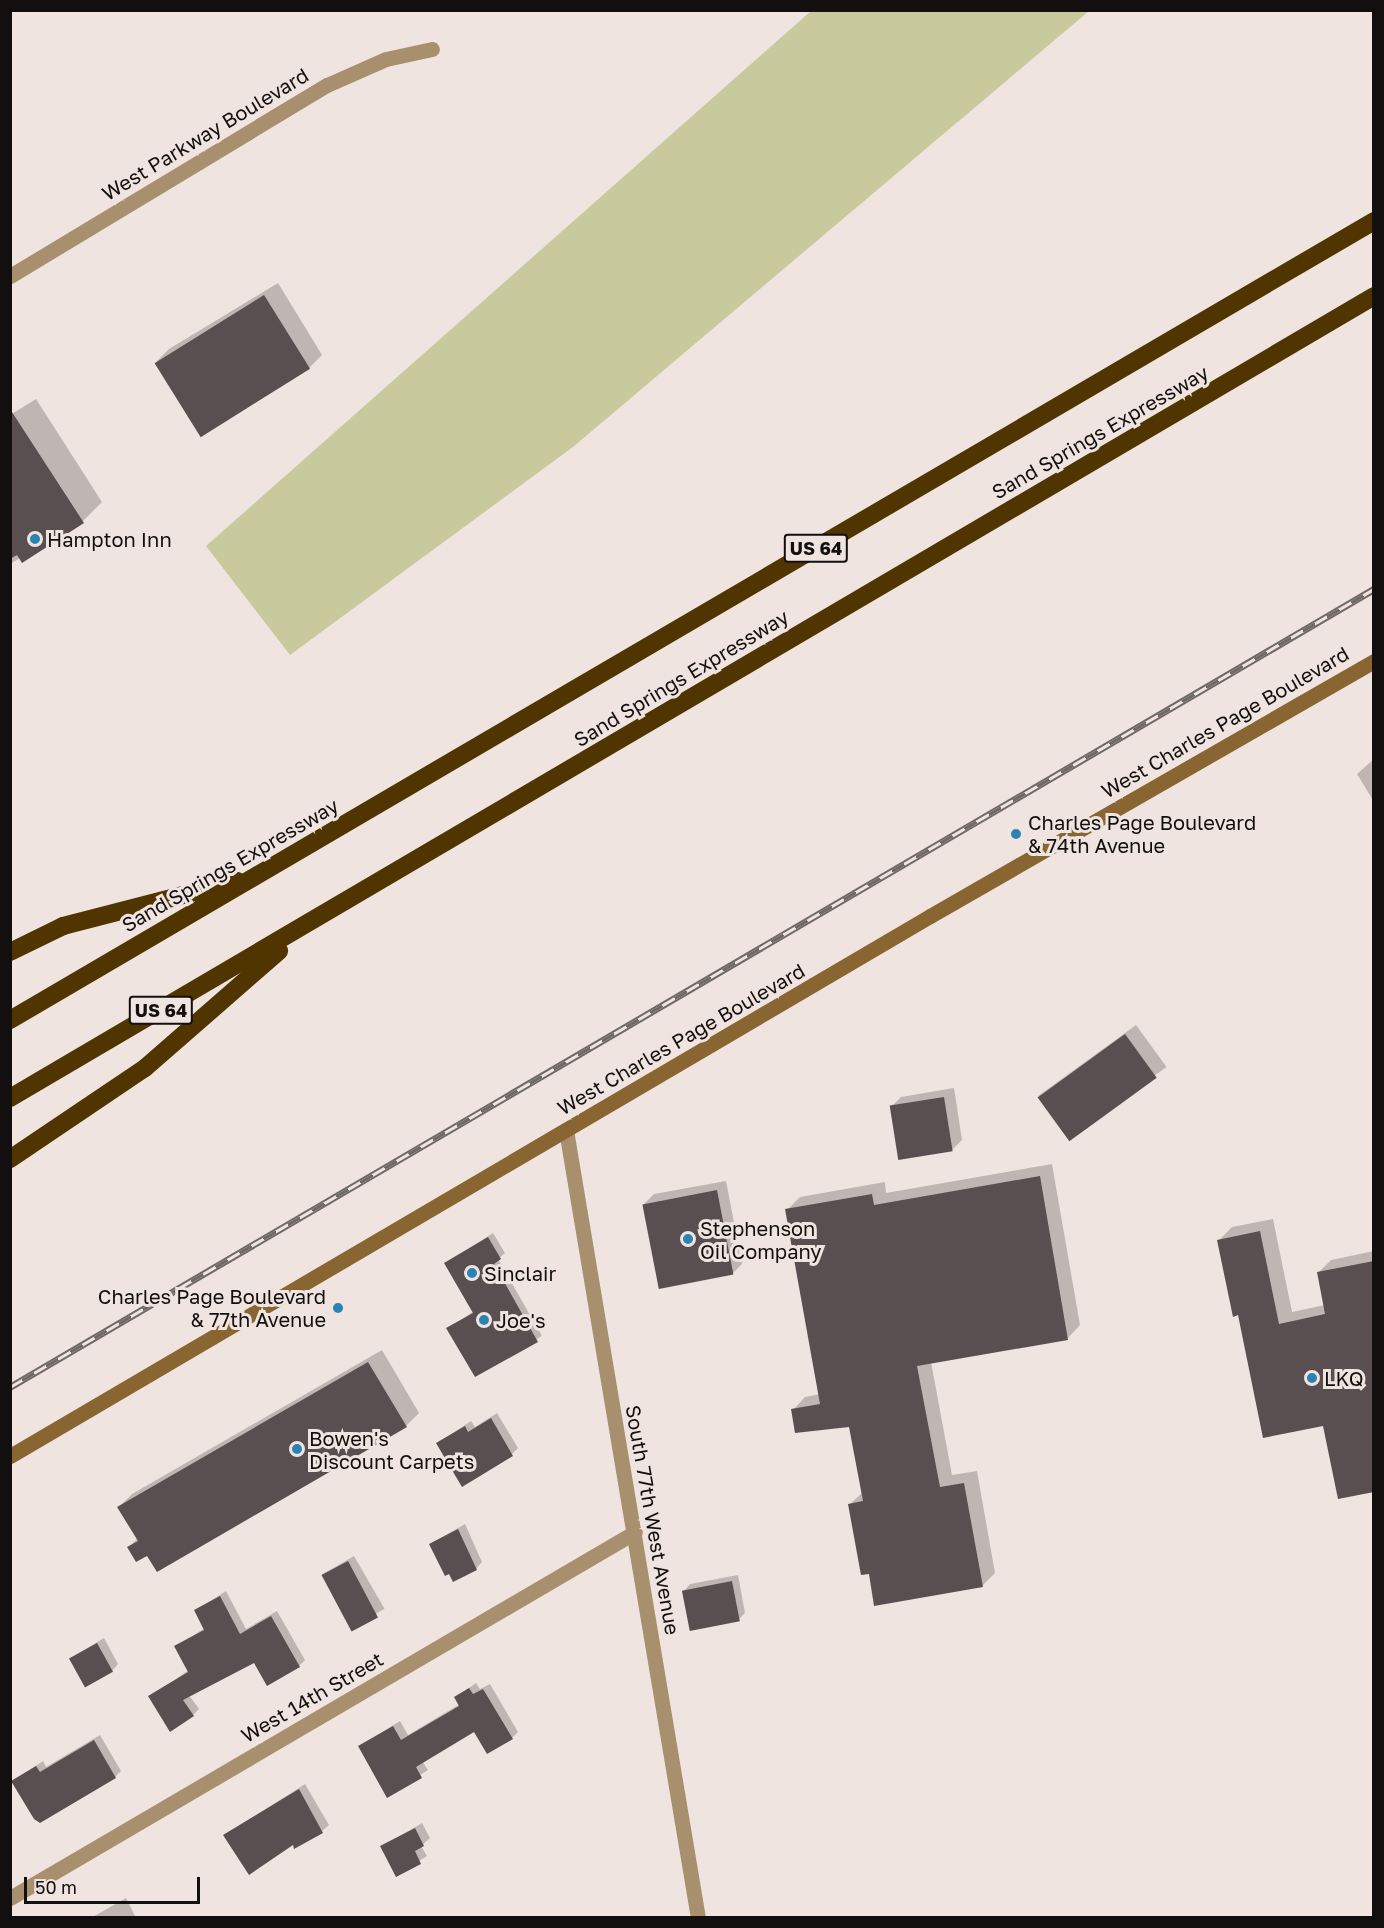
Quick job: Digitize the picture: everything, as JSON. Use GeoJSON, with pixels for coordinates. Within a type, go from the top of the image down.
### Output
{"type":"FeatureCollection","features":[{"type":"Feature","properties":{"kind":"highway","name":"Sand Springs Expressway"},"geometry":{"type":"LineString","coordinates":[[10,1020],[1374,221]]}},
{"type":"Feature","properties":{"kind":"highway","name":"Sand Springs Expressway"},"geometry":{"type":"LineString","coordinates":[[10,1098],[1374,296]]}},
{"type":"Feature","properties":{"kind":"highway"},"geometry":{"type":"LineString","coordinates":[[10,952],[63,926],[258,875]]}},
{"type":"Feature","properties":{"kind":"highway"},"geometry":{"type":"LineString","coordinates":[[10,1159],[145,1068],[311,923]]}},
{"type":"Feature","properties":{"kind":"main road","name":"West Charles Page Boulevard"},"geometry":{"type":"LineString","coordinates":[[10,1456],[1374,661]]}},
{"type":"Feature","properties":{"kind":"street","name":"West Parkway Boulevard"},"geometry":{"type":"LineString","coordinates":[[10,276],[327,85],[386,59],[432,49]]}},
{"type":"Feature","properties":{"kind":"street","name":"South 77th West Avenue"},"geometry":{"type":"LineString","coordinates":[[566,1130],[698,1917]]}},
{"type":"Feature","properties":{"kind":"street","name":"West 14th Street"},"geometry":{"type":"LineString","coordinates":[[10,1898],[635,1532]]}},
{"type":"Feature","properties":{"kind":"green space"},"geometry":{"type":"Polygon","coordinates":[[[811,11],[1089,11],[573,447],[290,655],[206,546],[811,11]]]}},
{"type":"Feature","properties":{"kind":"building"},"geometry":{"type":"Polygon","coordinates":[[[264,295],[310,369],[201,437],[155,363],[264,295]]]}},
{"type":"Feature","properties":{"kind":"building"},"geometry":{"type":"Polygon","coordinates":[[[10,409],[84,523],[22,563],[17,555],[10,559],[10,409]]]}},
{"type":"Feature","properties":{"kind":"building"},"geometry":{"type":"Polygon","coordinates":[[[1125,1034],[1157,1078],[1069,1141],[1038,1097],[1125,1034]]]}},
{"type":"Feature","properties":{"kind":"building"},"geometry":{"type":"Polygon","coordinates":[[[944,1097],[953,1151],[898,1160],[890,1106],[944,1097]]]}},
{"type":"Feature","properties":{"kind":"building"},"geometry":{"type":"Polygon","coordinates":[[[1040,1176],[1068,1340],[917,1366],[940,1487],[964,1483],[983,1587],[874,1606],[869,1574],[861,1575],[848,1504],[863,1501],[849,1427],[795,1433],[791,1409],[820,1404],[785,1209],[872,1194],[874,1205],[1040,1176]]]}},
{"type":"Feature","properties":{"kind":"building","name":"Stephenson Oil Company"},"geometry":{"type":"Polygon","coordinates":[[[717,1190],[733,1274],[659,1289],[642,1205],[717,1190]]]}},
{"type":"Feature","properties":{"kind":"building","name":"LKQ"},"geometry":{"type":"Polygon","coordinates":[[[1260,1231],[1279,1324],[1325,1314],[1317,1272],[1374,1261],[1374,1492],[1338,1499],[1323,1426],[1263,1438],[1238,1315],[1233,1317],[1217,1240],[1260,1231]]]}},
{"type":"Feature","properties":{"kind":"building"},"geometry":{"type":"Polygon","coordinates":[[[488,1237],[501,1259],[494,1264],[538,1342],[475,1377],[446,1328],[473,1313],[444,1263],[488,1237]]]}},
{"type":"Feature","properties":{"kind":"building","name":"Bowen's Discount Carpets"},"geometry":{"type":"Polygon","coordinates":[[[368,1362],[407,1427],[157,1572],[147,1556],[136,1562],[127,1547],[138,1541],[117,1507],[368,1362]]]}},
{"type":"Feature","properties":{"kind":"building"},"geometry":{"type":"Polygon","coordinates":[[[491,1418],[513,1456],[462,1487],[436,1443],[465,1426],[468,1432],[491,1418]]]}},
{"type":"Feature","properties":{"kind":"building"},"geometry":{"type":"Polygon","coordinates":[[[458,1529],[477,1570],[453,1582],[449,1574],[445,1576],[429,1544],[458,1529]]]}},
{"type":"Feature","properties":{"kind":"building"},"geometry":{"type":"Polygon","coordinates":[[[348,1561],[378,1618],[352,1632],[322,1575],[348,1561]]]}},
{"type":"Feature","properties":{"kind":"building"},"geometry":{"type":"Polygon","coordinates":[[[732,1581],[740,1621],[690,1631],[682,1591],[732,1581]]]}},
{"type":"Feature","properties":{"kind":"building"},"geometry":{"type":"Polygon","coordinates":[[[220,1596],[240,1634],[271,1616],[300,1667],[267,1686],[254,1663],[183,1700],[194,1716],[170,1732],[148,1696],[188,1672],[174,1646],[204,1630],[194,1610],[220,1596]]]}},
{"type":"Feature","properties":{"kind":"building"},"geometry":{"type":"Polygon","coordinates":[[[97,1643],[113,1672],[85,1687],[69,1659],[97,1643]]]}},
{"type":"Feature","properties":{"kind":"building"},"geometry":{"type":"Polygon","coordinates":[[[469,1688],[473,1694],[483,1689],[513,1739],[487,1754],[474,1732],[416,1767],[422,1778],[387,1798],[358,1746],[393,1726],[401,1740],[459,1706],[454,1697],[469,1688]]]}},
{"type":"Feature","properties":{"kind":"building"},"geometry":{"type":"Polygon","coordinates":[[[94,1740],[116,1778],[40,1823],[34,1819],[11,1781],[36,1766],[40,1772],[94,1740]]]}},
{"type":"Feature","properties":{"kind":"building"},"geometry":{"type":"Polygon","coordinates":[[[299,1789],[323,1833],[294,1849],[293,1845],[249,1875],[223,1835],[299,1789]]]}},
{"type":"Feature","properties":{"kind":"building"},"geometry":{"type":"Polygon","coordinates":[[[415,1828],[424,1846],[415,1851],[421,1864],[396,1877],[380,1846],[415,1828]]]}},
{"type":"Feature","properties":{"kind":"railway"},"geometry":{"type":"LineString","coordinates":[[10,1387],[1374,589]]}},
{"type":"Feature","properties":{"kind":"place","name":"Hampton Inn"},"geometry":{"type":"Point","coordinates":[35,539]}},
{"type":"Feature","properties":{"kind":"place","name":"Charles Page Boulevard & 74th Avenue"},"geometry":{"type":"Point","coordinates":[1016,834]}},
{"type":"Feature","properties":{"kind":"place","name":"Stephenson Oil Company"},"geometry":{"type":"Point","coordinates":[688,1239]}},
{"type":"Feature","properties":{"kind":"place","name":"Sinclair"},"geometry":{"type":"Point","coordinates":[472,1273]}},
{"type":"Feature","properties":{"kind":"place","name":"Charles Page Boulevard & 77th Avenue"},"geometry":{"type":"Point","coordinates":[338,1308]}},
{"type":"Feature","properties":{"kind":"place","name":"Joe's"},"geometry":{"type":"Point","coordinates":[484,1320]}},
{"type":"Feature","properties":{"kind":"place","name":"LKQ"},"geometry":{"type":"Point","coordinates":[1312,1378]}},
{"type":"Feature","properties":{"kind":"place","name":"Bowen's Discount Carpets"},"geometry":{"type":"Point","coordinates":[297,1449]}}]}
